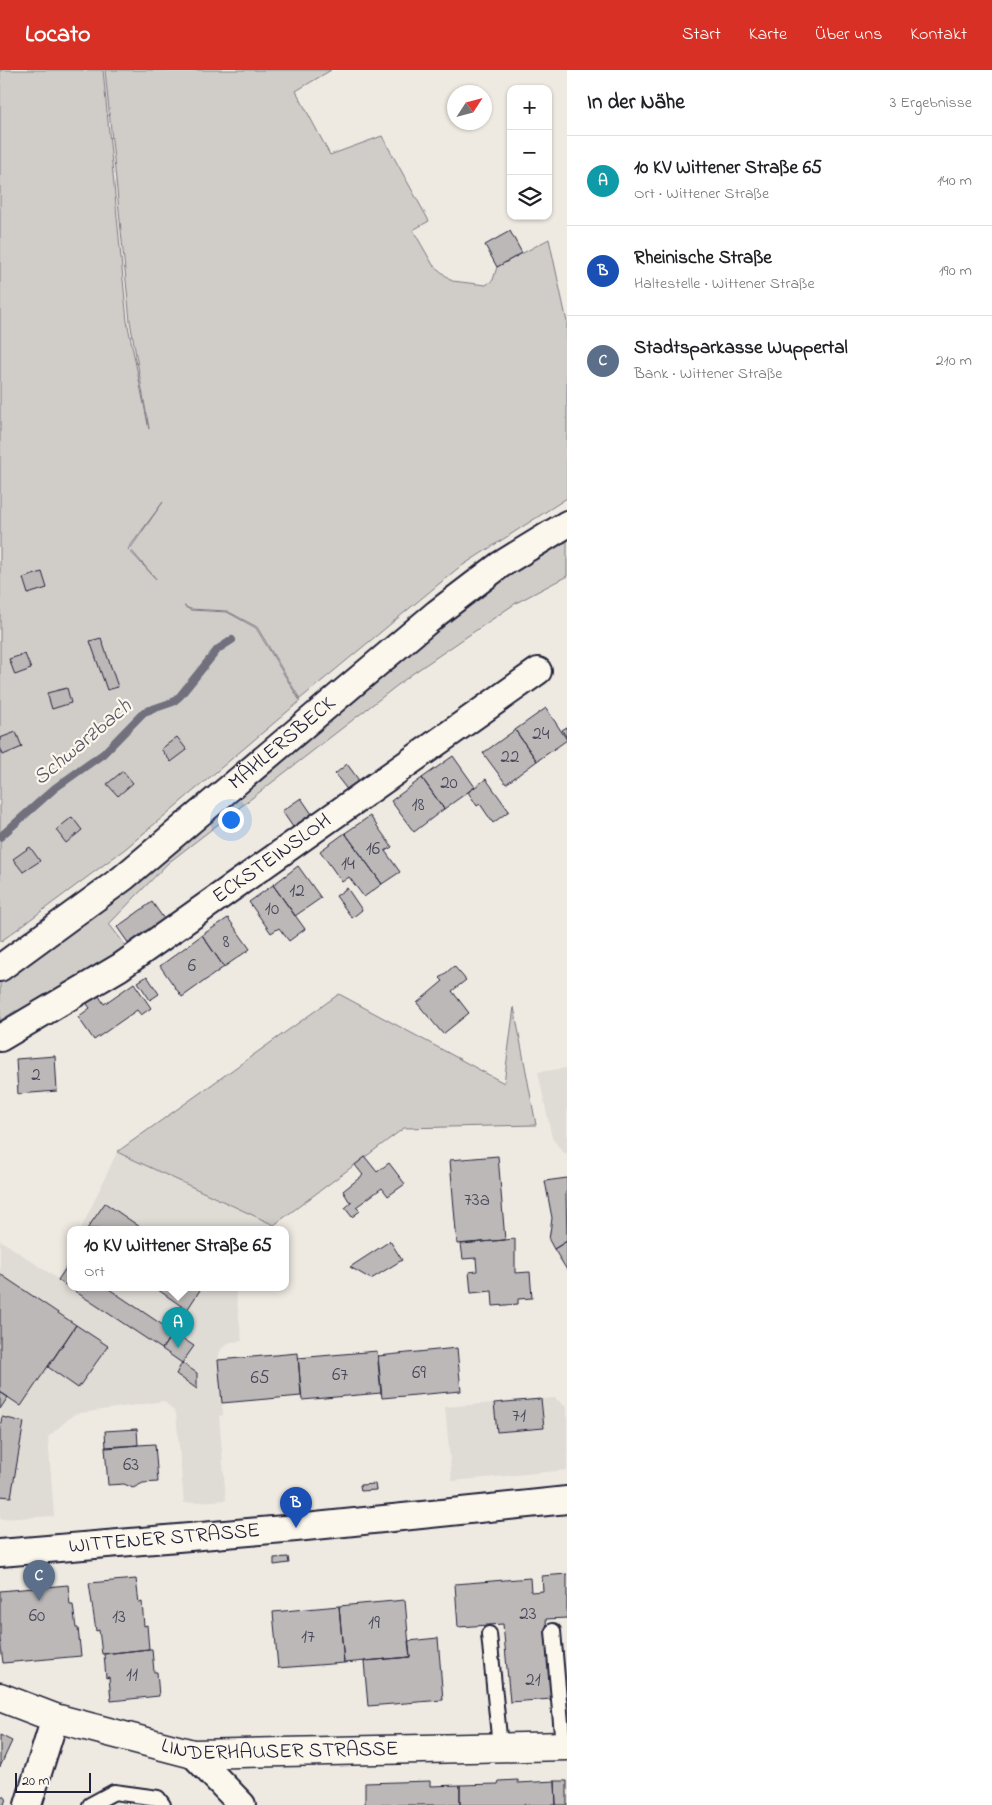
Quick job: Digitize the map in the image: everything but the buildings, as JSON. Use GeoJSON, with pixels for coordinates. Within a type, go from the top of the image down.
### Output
{"type":"FeatureCollection","features":[{"type":"Feature","properties":{"kind":"main road","name":"LINDERHAUSER STRASSE"},"geometry":{"type":"LineString","coordinates":[[0,1697],[55,1718],[193,1754],[565,1746]]}},
{"type":"Feature","properties":{"kind":"street","name":"MÄHLERSBECK"},"geometry":{"type":"LineString","coordinates":[[0,968],[122,878],[437,613],[500,565],[559,527],[567,524]]}},
{"type":"Feature","properties":{"kind":"street","name":"ECKSTEINSLOH"},"geometry":{"type":"LineString","coordinates":[[0,1038],[120,967],[538,671]]}},
{"type":"Feature","properties":{"kind":"street","name":"WITTENER STRASSE"},"geometry":{"type":"LineString","coordinates":[[0,1553],[296,1528],[567,1500]]}},
{"type":"Feature","properties":{"kind":"street"},"geometry":{"type":"LineString","coordinates":[[28,1805],[55,1718]]}},
{"type":"Feature","properties":{"kind":"street"},"geometry":{"type":"LineString","coordinates":[[193,1754],[242,1805]]}},
{"type":"Feature","properties":{"kind":"lane"},"geometry":{"type":"LineString","coordinates":[[558,1633],[565,1746]]}},
{"type":"Feature","properties":{"kind":"lane"},"geometry":{"type":"LineString","coordinates":[[489,1634],[500,1747]]}},
{"type":"Feature","properties":{"kind":"lane"},"geometry":{"type":"LineString","coordinates":[[90,1805],[114,1792],[158,1798],[163,1805]]}},
{"type":"Feature","properties":{"kind":"shaded area"},"geometry":{"type":"Polygon","coordinates":[[[0,70],[103,70],[127,321],[149,429],[130,321],[105,70],[331,70],[296,91],[330,155],[382,136],[429,221],[413,230],[433,265],[452,281],[486,285],[493,280],[497,267],[549,239],[567,322],[567,498],[457,569],[300,699],[257,627],[227,611],[190,609],[184,606],[190,610],[227,612],[256,628],[300,701],[125,849],[0,942],[0,70]],[[163,502],[128,549],[157,580],[130,549],[163,502]]]}},
{"type":"Feature","properties":{"kind":"shaded area"},"geometry":{"type":"Polygon","coordinates":[[[567,540],[567,576],[516,603],[412,674],[168,863],[109,924],[130,951],[113,955],[31,1011],[15,1011],[0,1021],[0,980],[412,647],[515,567],[567,540]]]}},
{"type":"Feature","properties":{"kind":"shaded area"},"geometry":{"type":"Polygon","coordinates":[[[339,994],[504,1083],[514,1007],[536,1125],[404,1128],[274,1225],[117,1152],[339,994]]]}},
{"type":"Feature","properties":{"kind":"shaded area"},"geometry":{"type":"Polygon","coordinates":[[[567,1068],[567,1154],[563,1152],[552,1138],[538,1072],[567,1068]]]}},
{"type":"Feature","properties":{"kind":"shaded area"},"geometry":{"type":"Polygon","coordinates":[[[117,1152],[274,1225],[272,1226],[82,1226],[117,1152]]]}},
{"type":"Feature","properties":{"kind":"shaded area"},"geometry":{"type":"Polygon","coordinates":[[[0,1240],[58,1279],[67,1260],[67,1291],[236,1291],[242,1341],[230,1342],[221,1349],[218,1357],[223,1415],[219,1416],[226,1500],[184,1503],[176,1413],[164,1401],[74,1414],[48,1437],[54,1516],[0,1519],[0,1240]]]}},
{"type":"Feature","properties":{"kind":"shaded area"},"geometry":{"type":"Polygon","coordinates":[[[555,1398],[567,1408],[567,1470],[452,1481],[445,1407],[555,1398]]]}},
{"type":"Feature","properties":{"kind":"waterway","name":"Schwarzbach"},"geometry":{"type":"LineString","coordinates":[[0,837],[55,788],[103,754],[144,712],[173,702],[218,649],[232,640]]}},
{"type":"Feature","properties":{"kind":"place","name":"10 KV Wittener Straße 65"},"geometry":{"type":"Point","coordinates":[178,1348]}},
{"type":"Feature","properties":{"kind":"place","name":"Rheinische Straße"},"geometry":{"type":"Point","coordinates":[296,1528]}},
{"type":"Feature","properties":{"kind":"place","name":"Stadtsparkasse Wuppertal"},"geometry":{"type":"Point","coordinates":[39,1601]}}]}
